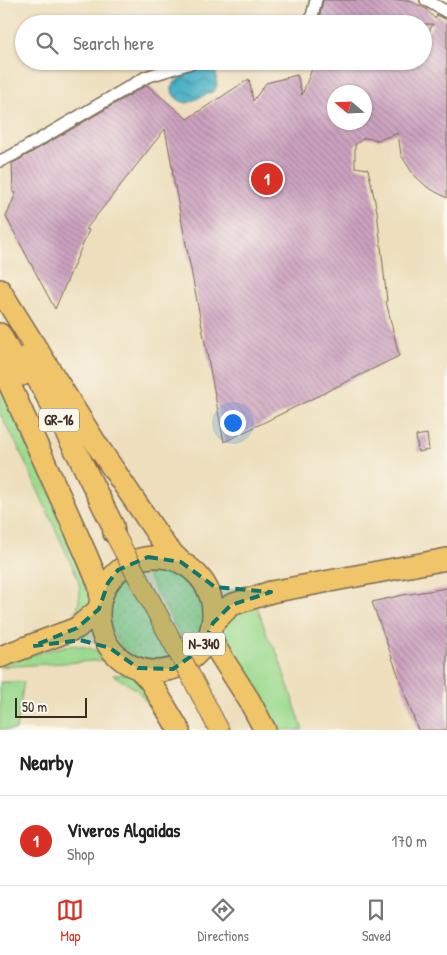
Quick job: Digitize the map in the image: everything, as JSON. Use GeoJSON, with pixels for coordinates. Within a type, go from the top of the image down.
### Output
{"type":"FeatureCollection","features":[{"type":"Feature","properties":{"kind":"highway"},"geometry":{"type":"LineString","coordinates":[[0,290],[97,445],[166,546],[181,562]]}},
{"type":"Feature","properties":{"kind":"highway","name":"GR-16"},"geometry":{"type":"LineString","coordinates":[[0,308],[79,457],[113,526],[114,533]]}},
{"type":"Feature","properties":{"kind":"highway","name":"GR-16"},"geometry":{"type":"LineString","coordinates":[[0,334],[64,454],[108,529],[114,533]]}},
{"type":"Feature","properties":{"kind":"highway"},"geometry":{"type":"LineString","coordinates":[[0,363],[99,585],[100,604]]}},
{"type":"Feature","properties":{"kind":"highway","name":"N-340"},"geometry":{"type":"LineString","coordinates":[[211,629],[213,609],[211,596],[205,583],[194,571],[181,562],[165,557],[148,557],[132,561],[118,570],[108,583],[100,604],[99,623],[103,636],[110,648],[122,660],[138,668],[155,671],[172,669],[188,662],[201,650],[211,629],[231,606],[271,592],[447,559]]}},
{"type":"Feature","properties":{"kind":"highway","name":"N-340"},"geometry":{"type":"LineString","coordinates":[[205,583],[231,591],[271,592]]}},
{"type":"Feature","properties":{"kind":"highway","name":"N-340"},"geometry":{"type":"LineString","coordinates":[[0,657],[77,628],[100,604]]}},
{"type":"Feature","properties":{"kind":"highway"},"geometry":{"type":"LineString","coordinates":[[211,629],[214,645],[249,700],[265,730]]}},
{"type":"Feature","properties":{"kind":"highway","name":"N-340"},"geometry":{"type":"LineString","coordinates":[[33,646],[80,640],[110,648]]}},
{"type":"Feature","properties":{"kind":"highway"},"geometry":{"type":"LineString","coordinates":[[138,668],[150,681],[180,730]]}},
{"type":"Feature","properties":{"kind":"main road","name":"GR-16"},"geometry":{"type":"LineString","coordinates":[[114,533],[220,730]]}},
{"type":"Feature","properties":{"kind":"street"},"geometry":{"type":"LineString","coordinates":[[312,15],[316,0]]}},
{"type":"Feature","properties":{"kind":"street"},"geometry":{"type":"LineString","coordinates":[[426,0],[447,12]]}},
{"type":"Feature","properties":{"kind":"street"},"geometry":{"type":"LineString","coordinates":[[0,160],[21,150],[146,77],[168,70]]}},
{"type":"Feature","properties":{"kind":"highlighted area"},"geometry":{"type":"Polygon","coordinates":[[[148,557],[181,562],[215,587],[271,592],[231,605],[213,623],[201,649],[173,669],[138,668],[110,648],[80,640],[33,646],[77,628],[99,609],[108,583],[118,570],[148,557]]]}},
{"type":"Feature","properties":{"kind":"green space"},"geometry":{"type":"Polygon","coordinates":[[[0,380],[93,590],[91,606],[71,622],[79,601],[78,579],[19,449],[0,414],[0,380]]]}},
{"type":"Feature","properties":{"kind":"green space"},"geometry":{"type":"Polygon","coordinates":[[[155,566],[171,569],[184,575],[195,584],[202,596],[205,609],[204,623],[198,637],[188,650],[144,569],[155,566]]]}},
{"type":"Feature","properties":{"kind":"green space"},"geometry":{"type":"Polygon","coordinates":[[[127,576],[172,659],[156,662],[139,658],[126,651],[117,640],[111,627],[108,613],[110,599],[116,586],[127,576]]]}},
{"type":"Feature","properties":{"kind":"green space"},"geometry":{"type":"Polygon","coordinates":[[[257,606],[268,638],[276,650],[303,730],[276,730],[224,644],[220,630],[230,615],[257,606]]]}},
{"type":"Feature","properties":{"kind":"green space"},"geometry":{"type":"Polygon","coordinates":[[[70,645],[91,649],[101,653],[110,660],[0,667],[35,654],[70,645]]]}},
{"type":"Feature","properties":{"kind":"green space"},"geometry":{"type":"Polygon","coordinates":[[[128,674],[139,679],[171,730],[163,730],[153,711],[137,690],[113,675],[128,674]]]}},
{"type":"Feature","properties":{"kind":"green space"},"geometry":{"type":"Polygon","coordinates":[[[0,682],[24,682],[16,730],[0,730],[0,682]]]}},
{"type":"Feature","properties":{"kind":"water"},"geometry":{"type":"Polygon","coordinates":[[[211,70],[216,73],[217,86],[214,91],[188,103],[176,98],[172,89],[176,81],[190,72],[211,70]]]}},
{"type":"Feature","properties":{"kind":"building"},"geometry":{"type":"Polygon","coordinates":[[[323,0],[408,0],[426,9],[431,15],[320,15],[323,0]]]}},
{"type":"Feature","properties":{"kind":"building"},"geometry":{"type":"Polygon","coordinates":[[[437,15],[447,20],[447,198],[427,187],[413,174],[401,155],[398,133],[379,140],[364,138],[355,145],[355,167],[368,169],[377,211],[386,301],[399,356],[224,442],[165,129],[86,229],[89,230],[55,309],[6,217],[16,193],[13,192],[12,164],[147,85],[187,119],[249,79],[253,101],[266,83],[297,75],[302,95],[312,70],[432,70],[432,16],[435,19],[437,15]]]}},
{"type":"Feature","properties":{"kind":"building"},"geometry":{"type":"Polygon","coordinates":[[[427,434],[429,450],[418,452],[416,436],[427,434]]]}},
{"type":"Feature","properties":{"kind":"building"},"geometry":{"type":"Polygon","coordinates":[[[447,588],[447,730],[418,730],[372,602],[447,588]]]}},
{"type":"Feature","properties":{"kind":"place","name":"Viveros Algaidas"},"geometry":{"type":"Point","coordinates":[267,179]}}]}
